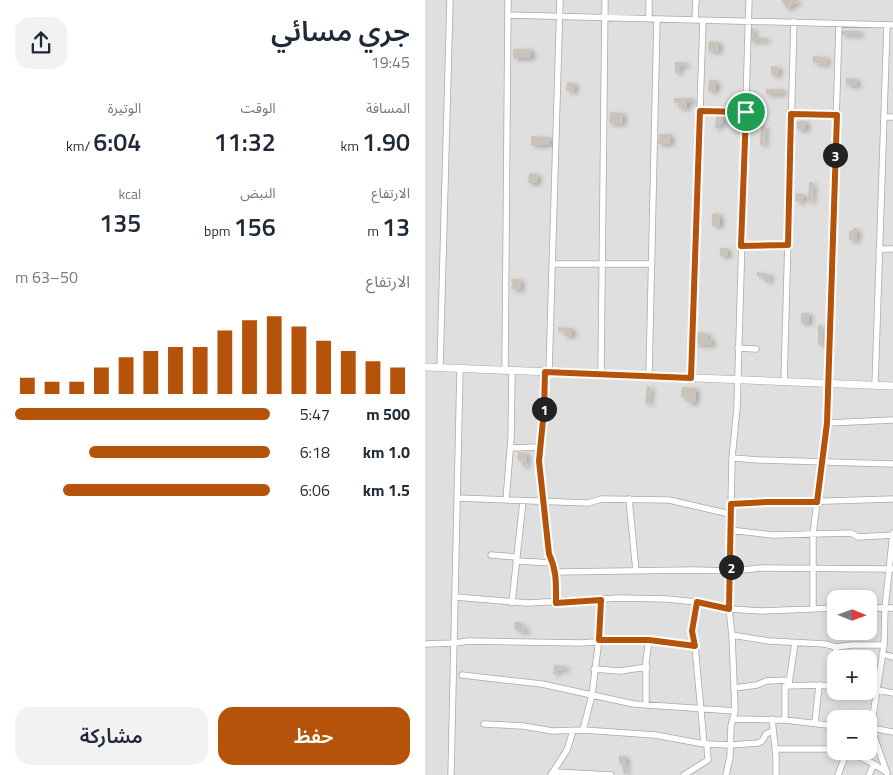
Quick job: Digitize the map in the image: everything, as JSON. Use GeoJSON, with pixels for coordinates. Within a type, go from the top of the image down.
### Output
{"type":"FeatureCollection","features":[{"type":"Feature","properties":{"kind":"street"},"geometry":{"type":"LineString","coordinates":[[440,368],[450,0]]}},
{"type":"Feature","properties":{"kind":"street"},"geometry":{"type":"LineString","coordinates":[[506,500],[511,448],[508,371],[508,0]]}},
{"type":"Feature","properties":{"kind":"street"},"geometry":{"type":"LineString","coordinates":[[556,603],[556,572],[549,554],[539,461],[547,372],[553,264],[560,0]]}},
{"type":"Feature","properties":{"kind":"street"},"geometry":{"type":"LineString","coordinates":[[601,374],[605,0]]}},
{"type":"Feature","properties":{"kind":"street"},"geometry":{"type":"LineString","coordinates":[[649,0],[649,18]]}},
{"type":"Feature","properties":{"kind":"street"},"geometry":{"type":"LineString","coordinates":[[695,20],[696,0]]}},
{"type":"Feature","properties":{"kind":"street"},"geometry":{"type":"LineString","coordinates":[[726,775],[731,745],[729,737],[735,711],[729,609],[731,571],[730,514],[737,408],[749,0]]}},
{"type":"Feature","properties":{"kind":"street"},"geometry":{"type":"LineString","coordinates":[[508,15],[890,25],[884,116],[875,385]]}},
{"type":"Feature","properties":{"kind":"street"},"geometry":{"type":"LineString","coordinates":[[649,376],[657,19]]}},
{"type":"Feature","properties":{"kind":"street"},"geometry":{"type":"LineString","coordinates":[[691,378],[703,20]]}},
{"type":"Feature","properties":{"kind":"street"},"geometry":{"type":"LineString","coordinates":[[784,382],[794,22]]}},
{"type":"Feature","properties":{"kind":"street"},"geometry":{"type":"LineString","coordinates":[[813,609],[813,534],[827,423],[839,24]]}},
{"type":"Feature","properties":{"kind":"street"},"geometry":{"type":"LineString","coordinates":[[700,111],[746,112]]}},
{"type":"Feature","properties":{"kind":"street"},"geometry":{"type":"LineString","coordinates":[[791,114],[837,115]]}},
{"type":"Feature","properties":{"kind":"street"},"geometry":{"type":"LineString","coordinates":[[884,116],[893,117]]}},
{"type":"Feature","properties":{"kind":"street"},"geometry":{"type":"LineString","coordinates":[[741,246],[788,245]]}},
{"type":"Feature","properties":{"kind":"street"},"geometry":{"type":"LineString","coordinates":[[879,249],[893,249]]}},
{"type":"Feature","properties":{"kind":"street"},"geometry":{"type":"LineString","coordinates":[[553,264],[652,264]]}},
{"type":"Feature","properties":{"kind":"street"},"geometry":{"type":"LineString","coordinates":[[738,348],[756,349]]}},
{"type":"Feature","properties":{"kind":"street"},"geometry":{"type":"LineString","coordinates":[[425,367],[893,386]]}},
{"type":"Feature","properties":{"kind":"street"},"geometry":{"type":"LineString","coordinates":[[451,775],[460,369]]}},
{"type":"Feature","properties":{"kind":"street"},"geometry":{"type":"LineString","coordinates":[[827,423],[893,420]]}},
{"type":"Feature","properties":{"kind":"street"},"geometry":{"type":"LineString","coordinates":[[511,448],[540,447]]}},
{"type":"Feature","properties":{"kind":"street"},"geometry":{"type":"LineString","coordinates":[[733,458],[893,464]]}},
{"type":"Feature","properties":{"kind":"street"},"geometry":{"type":"LineString","coordinates":[[457,498],[588,503],[602,498],[669,500],[730,514]]}},
{"type":"Feature","properties":{"kind":"street"},"geometry":{"type":"LineString","coordinates":[[629,499],[636,571]]}},
{"type":"Feature","properties":{"kind":"street"},"geometry":{"type":"LineString","coordinates":[[731,504],[893,499]]}},
{"type":"Feature","properties":{"kind":"street"},"geometry":{"type":"LineString","coordinates":[[512,602],[523,501]]}},
{"type":"Feature","properties":{"kind":"street"},"geometry":{"type":"LineString","coordinates":[[730,530],[773,534],[851,534],[858,537],[893,534],[891,569],[885,608],[884,645],[877,684]]}},
{"type":"Feature","properties":{"kind":"street"},"geometry":{"type":"LineString","coordinates":[[491,555],[554,563]]}},
{"type":"Feature","properties":{"kind":"street"},"geometry":{"type":"LineString","coordinates":[[556,572],[731,571],[762,568],[813,570],[891,569]]}},
{"type":"Feature","properties":{"kind":"street"},"geometry":{"type":"LineString","coordinates":[[455,597],[512,602],[556,603],[621,598],[667,599],[697,602],[729,609],[761,611],[827,608]]}},
{"type":"Feature","properties":{"kind":"street"},"geometry":{"type":"LineString","coordinates":[[583,730],[592,695],[599,640],[601,600]]}},
{"type":"Feature","properties":{"kind":"street"},"geometry":{"type":"LineString","coordinates":[[684,775],[708,760],[692,631],[697,602]]}},
{"type":"Feature","properties":{"kind":"street"},"geometry":{"type":"LineString","coordinates":[[877,608],[893,608]]}},
{"type":"Feature","properties":{"kind":"street"},"geometry":{"type":"LineString","coordinates":[[732,635],[795,643],[825,644],[836,647],[884,645]]}},
{"type":"Feature","properties":{"kind":"street"},"geometry":{"type":"LineString","coordinates":[[425,644],[454,644],[469,641],[592,643],[599,640],[649,640],[695,646]]}},
{"type":"Feature","properties":{"kind":"street"},"geometry":{"type":"LineString","coordinates":[[646,704],[649,640]]}},
{"type":"Feature","properties":{"kind":"street"},"geometry":{"type":"LineString","coordinates":[[785,720],[785,687],[789,682],[795,643]]}},
{"type":"Feature","properties":{"kind":"street"},"geometry":{"type":"LineString","coordinates":[[883,654],[893,656]]}},
{"type":"Feature","properties":{"kind":"street"},"geometry":{"type":"LineString","coordinates":[[594,669],[620,671],[647,667]]}},
{"type":"Feature","properties":{"kind":"street"},"geometry":{"type":"LineString","coordinates":[[462,675],[543,684],[634,704],[735,711]]}},
{"type":"Feature","properties":{"kind":"street"},"geometry":{"type":"LineString","coordinates":[[734,688],[757,686],[766,681],[827,686]]}},
{"type":"Feature","properties":{"kind":"street"},"geometry":{"type":"LineString","coordinates":[[815,723],[819,685]]}},
{"type":"Feature","properties":{"kind":"street"},"geometry":{"type":"LineString","coordinates":[[877,689],[893,693]]}},
{"type":"Feature","properties":{"kind":"street"},"geometry":{"type":"LineString","coordinates":[[733,719],[772,719],[827,725]]}},
{"type":"Feature","properties":{"kind":"street"},"geometry":{"type":"LineString","coordinates":[[772,719],[776,775]]}},
{"type":"Feature","properties":{"kind":"street"},"geometry":{"type":"LineString","coordinates":[[484,724],[523,726],[553,731],[573,732],[583,730],[655,735],[706,744],[731,745],[758,743],[762,741],[765,734],[773,731]]}},
{"type":"Feature","properties":{"kind":"street"},"geometry":{"type":"LineString","coordinates":[[877,729],[893,732]]}},
{"type":"Feature","properties":{"kind":"street"},"geometry":{"type":"LineString","coordinates":[[552,773],[567,750],[573,732]]}},
{"type":"Feature","properties":{"kind":"street"},"geometry":{"type":"LineString","coordinates":[[877,746],[888,774]]}},
{"type":"Feature","properties":{"kind":"street"},"geometry":{"type":"LineString","coordinates":[[775,749],[827,749]]}},
{"type":"Feature","properties":{"kind":"street"},"geometry":{"type":"LineString","coordinates":[[838,775],[844,760]]}},
{"type":"Feature","properties":{"kind":"street"},"geometry":{"type":"LineString","coordinates":[[866,760],[888,774]]}},
{"type":"Feature","properties":{"kind":"street"},"geometry":{"type":"LineString","coordinates":[[869,775],[874,764]]}},
{"type":"Feature","properties":{"kind":"street"},"geometry":{"type":"LineString","coordinates":[[552,773],[611,775]]}},
{"type":"Feature","properties":{"kind":"shaded area"},"geometry":{"type":"Polygon","coordinates":[[[425,0],[893,0],[893,775],[425,775],[425,0]]]}},
{"type":"Feature","properties":{"kind":"building"},"geometry":{"type":"Polygon","coordinates":[[[781,0],[800,0],[787,9],[781,0]]]}},
{"type":"Feature","properties":{"kind":"building"},"geometry":{"type":"Polygon","coordinates":[[[750,28],[754,28],[754,37],[767,38],[767,41],[750,41],[750,28]]]}},
{"type":"Feature","properties":{"kind":"building"},"geometry":{"type":"Polygon","coordinates":[[[842,31],[860,31],[860,35],[842,35],[842,31]]]}},
{"type":"Feature","properties":{"kind":"building"},"geometry":{"type":"Polygon","coordinates":[[[709,41],[719,42],[718,52],[708,51],[709,41]]]}},
{"type":"Feature","properties":{"kind":"building"},"geometry":{"type":"Polygon","coordinates":[[[513,49],[531,49],[531,58],[513,58],[513,49]]]}},
{"type":"Feature","properties":{"kind":"building"},"geometry":{"type":"Polygon","coordinates":[[[813,56],[827,57],[826,65],[813,62],[813,56]]]}},
{"type":"Feature","properties":{"kind":"building"},"geometry":{"type":"Polygon","coordinates":[[[675,62],[687,63],[686,66],[679,66],[679,73],[675,73],[675,62]]]}},
{"type":"Feature","properties":{"kind":"building"},"geometry":{"type":"Polygon","coordinates":[[[771,66],[778,66],[779,75],[771,75],[771,66]]]}},
{"type":"Feature","properties":{"kind":"building"},"geometry":{"type":"Polygon","coordinates":[[[846,78],[857,79],[857,86],[846,85],[846,78]]]}},
{"type":"Feature","properties":{"kind":"building"},"geometry":{"type":"Polygon","coordinates":[[[709,80],[716,80],[716,91],[708,91],[709,80]]]}},
{"type":"Feature","properties":{"kind":"building"},"geometry":{"type":"Polygon","coordinates":[[[567,82],[575,83],[574,92],[566,91],[567,82]]]}},
{"type":"Feature","properties":{"kind":"building"},"geometry":{"type":"Polygon","coordinates":[[[766,89],[783,89],[783,94],[766,94],[766,89]]]}},
{"type":"Feature","properties":{"kind":"building"},"geometry":{"type":"Polygon","coordinates":[[[674,98],[692,98],[692,102],[687,102],[687,108],[679,108],[679,103],[674,103],[674,98]]]}},
{"type":"Feature","properties":{"kind":"building"},"geometry":{"type":"Polygon","coordinates":[[[610,112],[623,113],[622,124],[609,123],[610,112]]]}},
{"type":"Feature","properties":{"kind":"building"},"geometry":{"type":"Polygon","coordinates":[[[716,115],[723,116],[723,124],[719,123],[719,128],[715,128],[716,115]]]}},
{"type":"Feature","properties":{"kind":"building"},"geometry":{"type":"Polygon","coordinates":[[[797,121],[806,121],[806,130],[797,129],[797,121]]]}},
{"type":"Feature","properties":{"kind":"building"},"geometry":{"type":"Polygon","coordinates":[[[761,125],[765,125],[764,145],[760,145],[761,125]]]}},
{"type":"Feature","properties":{"kind":"building"},"geometry":{"type":"Polygon","coordinates":[[[659,134],[671,134],[670,144],[658,144],[659,134]]]}},
{"type":"Feature","properties":{"kind":"building"},"geometry":{"type":"Polygon","coordinates":[[[531,136],[550,137],[549,145],[531,145],[531,136]]]}},
{"type":"Feature","properties":{"kind":"building"},"geometry":{"type":"Polygon","coordinates":[[[529,173],[538,174],[537,183],[528,183],[529,173]]]}},
{"type":"Feature","properties":{"kind":"building"},"geometry":{"type":"Polygon","coordinates":[[[809,182],[813,182],[812,202],[808,201],[809,182]]]}},
{"type":"Feature","properties":{"kind":"building"},"geometry":{"type":"Polygon","coordinates":[[[796,193],[804,194],[803,202],[795,201],[796,193]]]}},
{"type":"Feature","properties":{"kind":"building"},"geometry":{"type":"Polygon","coordinates":[[[719,213],[720,226],[712,226],[712,214],[719,213]]]}},
{"type":"Feature","properties":{"kind":"building"},"geometry":{"type":"Polygon","coordinates":[[[853,228],[857,228],[857,240],[853,241],[853,234],[852,240],[849,240],[849,231],[853,231],[853,228]]]}},
{"type":"Feature","properties":{"kind":"building"},"geometry":{"type":"Polygon","coordinates":[[[720,248],[728,248],[728,256],[720,256],[720,248]]]}},
{"type":"Feature","properties":{"kind":"building"},"geometry":{"type":"Polygon","coordinates":[[[757,272],[770,274],[769,282],[765,282],[765,277],[757,276],[757,272]]]}},
{"type":"Feature","properties":{"kind":"building"},"geometry":{"type":"Polygon","coordinates":[[[511,279],[521,279],[521,290],[511,289],[511,286],[513,286],[511,279]]]}},
{"type":"Feature","properties":{"kind":"building"},"geometry":{"type":"Polygon","coordinates":[[[801,313],[809,313],[809,323],[801,323],[801,313]]]}},
{"type":"Feature","properties":{"kind":"building"},"geometry":{"type":"Polygon","coordinates":[[[818,325],[822,325],[822,345],[818,345],[818,325]]]}},
{"type":"Feature","properties":{"kind":"building"},"geometry":{"type":"Polygon","coordinates":[[[558,327],[572,328],[572,336],[564,336],[565,331],[558,331],[558,327]]]}},
{"type":"Feature","properties":{"kind":"building"},"geometry":{"type":"Polygon","coordinates":[[[695,332],[708,333],[707,338],[712,339],[712,345],[694,344],[695,332]]]}},
{"type":"Feature","properties":{"kind":"building"},"geometry":{"type":"Polygon","coordinates":[[[647,386],[651,387],[649,404],[645,403],[647,386]]]}},
{"type":"Feature","properties":{"kind":"building"},"geometry":{"type":"Polygon","coordinates":[[[682,387],[696,388],[695,403],[687,402],[687,397],[681,397],[682,387]]]}},
{"type":"Feature","properties":{"kind":"building"},"geometry":{"type":"Polygon","coordinates":[[[518,452],[527,453],[526,467],[522,466],[523,460],[518,460],[518,452]]]}},
{"type":"Feature","properties":{"kind":"building"},"geometry":{"type":"Polygon","coordinates":[[[514,622],[520,622],[520,627],[525,626],[525,633],[521,633],[521,630],[515,630],[514,622]]]}},
{"type":"Feature","properties":{"kind":"building"},"geometry":{"type":"Polygon","coordinates":[[[554,665],[566,666],[566,670],[557,669],[557,674],[553,674],[554,665]]]}},
{"type":"Feature","properties":{"kind":"building"},"geometry":{"type":"Polygon","coordinates":[[[619,756],[626,756],[626,773],[623,773],[623,763],[619,763],[619,756]]]}},
{"type":"Feature","properties":{"kind":"route"},"geometry":{"type":"LineString","coordinates":[[700,111],[746,112],[741,246],[788,245],[791,114],[837,115],[827,423],[817,502],[731,504],[729,609],[697,602],[692,631],[695,646],[649,640],[599,640],[601,600],[556,603],[556,572],[549,554],[539,461],[544,410],[545,372],[691,378],[700,111]]}}]}
